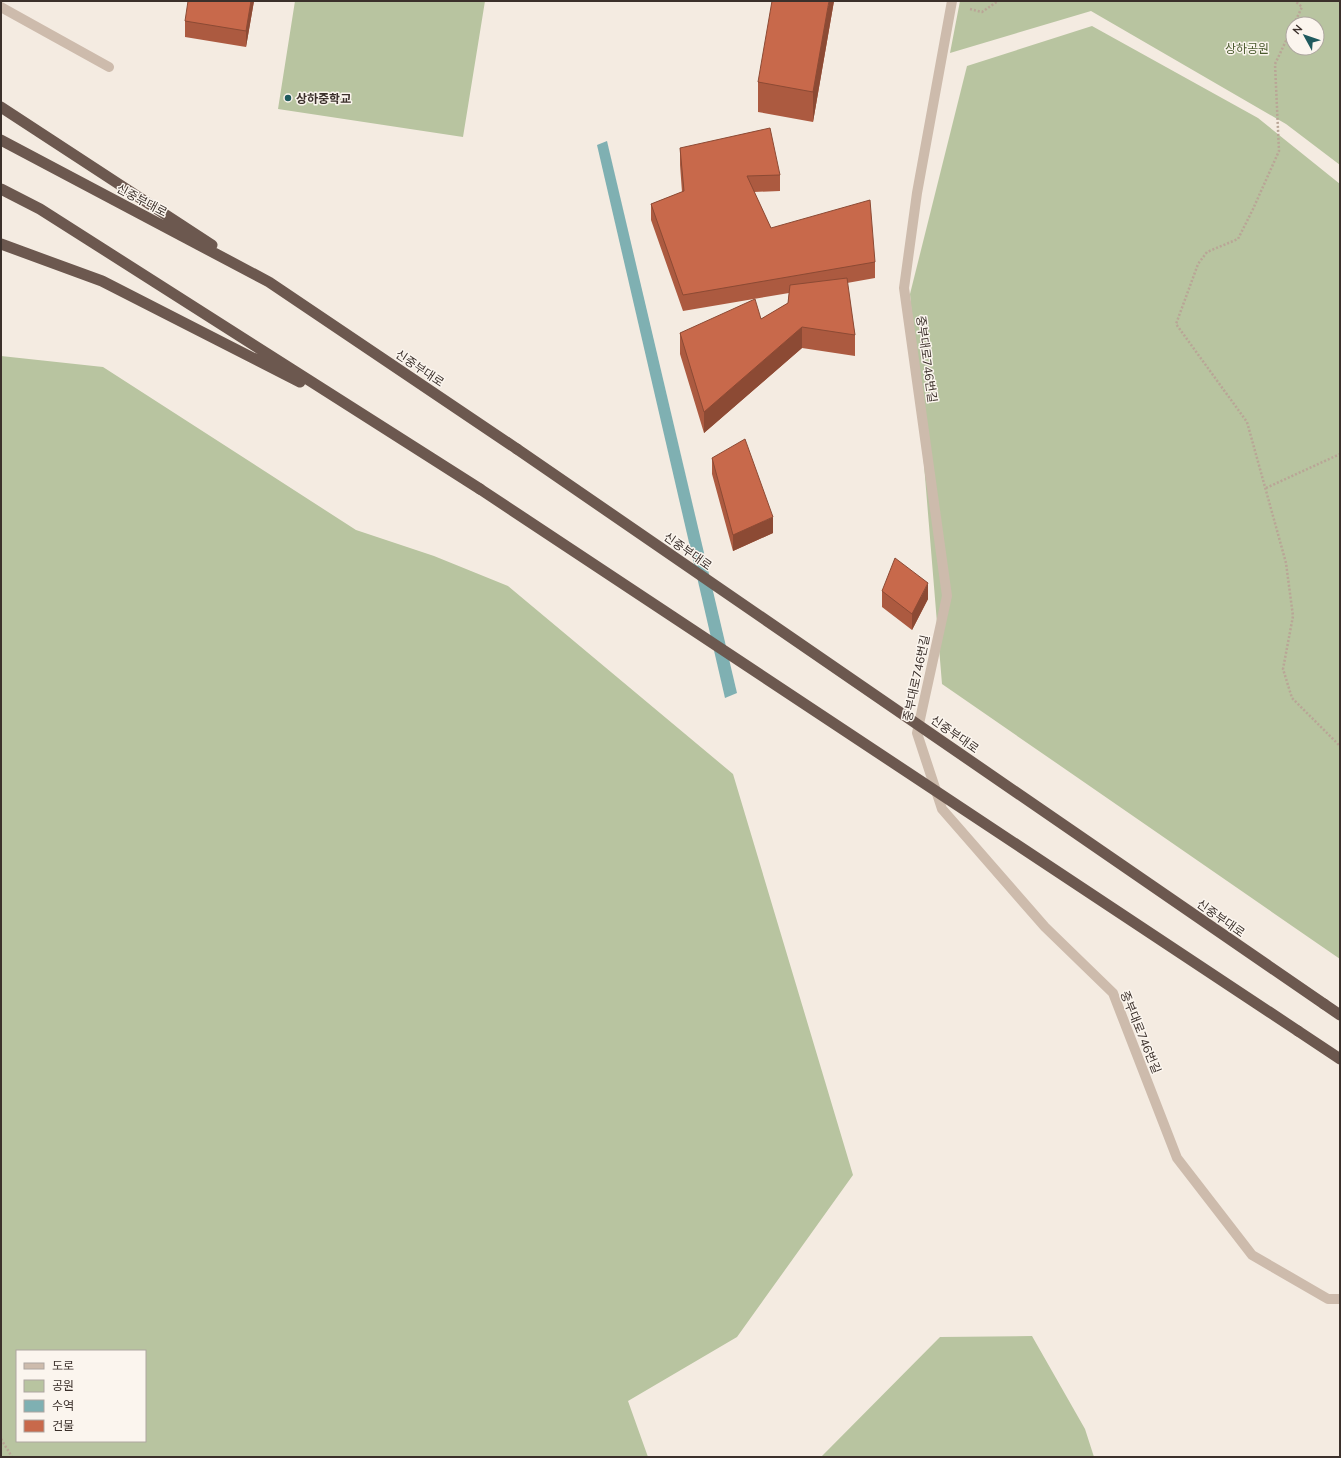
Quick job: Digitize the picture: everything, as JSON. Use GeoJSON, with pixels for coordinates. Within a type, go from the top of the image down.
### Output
{"type":"FeatureCollection","features":[{"type":"Feature","properties":{"kind":"highway"},"geometry":{"type":"LineString","coordinates":[[1,107],[269,282]]}},
{"type":"Feature","properties":{"kind":"highway","name":"신중부대로"},"geometry":{"type":"LineString","coordinates":[[1,140],[269,282],[517,449],[1340,1015]]}},
{"type":"Feature","properties":{"kind":"highway"},"geometry":{"type":"LineString","coordinates":[[1,189],[40,209],[480,489],[1340,1059]]}},
{"type":"Feature","properties":{"kind":"highway"},"geometry":{"type":"LineString","coordinates":[[1,244],[102,281],[359,412]]}},
{"type":"Feature","properties":{"kind":"street","name":"중부대로746번길"},"geometry":{"type":"LineString","coordinates":[[952,3],[917,193],[904,288],[947,596],[917,733],[942,809],[1045,927],[1113,993],[1177,1158],[1252,1254],[1328,1299],[1340,1299]]}},
{"type":"Feature","properties":{"kind":"street"},"geometry":{"type":"LineString","coordinates":[[1,7],[109,67]]}},
{"type":"Feature","properties":{"kind":"path"},"geometry":{"type":"LineString","coordinates":[[952,3],[982,12],[998,1]]}},
{"type":"Feature","properties":{"kind":"path"},"geometry":{"type":"LineString","coordinates":[[1295,1],[1302,6],[1298,16]]}},
{"type":"Feature","properties":{"kind":"path"},"geometry":{"type":"LineString","coordinates":[[1285,43],[1275,64],[1279,151],[1238,239],[1207,252],[1198,264],[1176,324],[1247,422],[1286,563],[1293,616],[1283,669],[1292,698],[1340,746]]}},
{"type":"Feature","properties":{"kind":"path"},"geometry":{"type":"LineString","coordinates":[[1266,488],[1340,454]]}},
{"type":"Feature","properties":{"kind":"path"},"geometry":{"type":"LineString","coordinates":[[1,1439],[12,1457]]}},
{"type":"Feature","properties":{"kind":"green space"},"geometry":{"type":"Polygon","coordinates":[[[295,1],[485,1],[463,137],[278,109],[295,1]]]}},
{"type":"Feature","properties":{"kind":"green space","name":"상하공원"},"geometry":{"type":"Polygon","coordinates":[[[960,1],[1340,1],[1340,165],[1286,124],[1091,11],[950,53],[960,1]]]}},
{"type":"Feature","properties":{"kind":"green space"},"geometry":{"type":"Polygon","coordinates":[[[1092,26],[1258,118],[1340,184],[1340,959],[942,684],[910,294],[967,66],[1092,26]]]}},
{"type":"Feature","properties":{"kind":"green space"},"geometry":{"type":"Polygon","coordinates":[[[1,356],[103,367],[356,530],[434,556],[508,586],[733,774],[853,1175],[737,1337],[628,1401],[648,1457],[1,1457],[1,356]]]}},
{"type":"Feature","properties":{"kind":"green space"},"geometry":{"type":"Polygon","coordinates":[[[1032,1336],[1085,1429],[1094,1457],[821,1457],[940,1337],[1032,1336]]]}},
{"type":"Feature","properties":{"kind":"water"},"geometry":{"type":"Polygon","coordinates":[[[607,141],[737,693],[725,698],[597,145],[607,141]]]}},
{"type":"Feature","properties":{"kind":"building"},"geometry":{"type":"Polygon","coordinates":[[[188,1],[251,1],[246,31],[185,21],[188,1]]]}},
{"type":"Feature","properties":{"kind":"building"},"geometry":{"type":"Polygon","coordinates":[[[772,1],[829,1],[813,92],[758,82],[772,1]]]}},
{"type":"Feature","properties":{"kind":"building"},"geometry":{"type":"Polygon","coordinates":[[[770,128],[780,175],[747,176],[771,228],[870,200],[875,262],[683,295],[651,204],[684,191],[680,148],[770,128]]]}},
{"type":"Feature","properties":{"kind":"building"},"geometry":{"type":"Polygon","coordinates":[[[847,278],[855,335],[802,327],[704,412],[680,333],[755,299],[761,319],[788,303],[790,285],[847,278]]]}},
{"type":"Feature","properties":{"kind":"building"},"geometry":{"type":"Polygon","coordinates":[[[745,439],[773,517],[733,535],[712,458],[745,439]]]}},
{"type":"Feature","properties":{"kind":"building"},"geometry":{"type":"Polygon","coordinates":[[[895,558],[928,583],[912,614],[882,591],[895,558]]]}},
{"type":"Feature","properties":{"kind":"place","name":"상하중학교"},"geometry":{"type":"Point","coordinates":[288,98]}}]}
